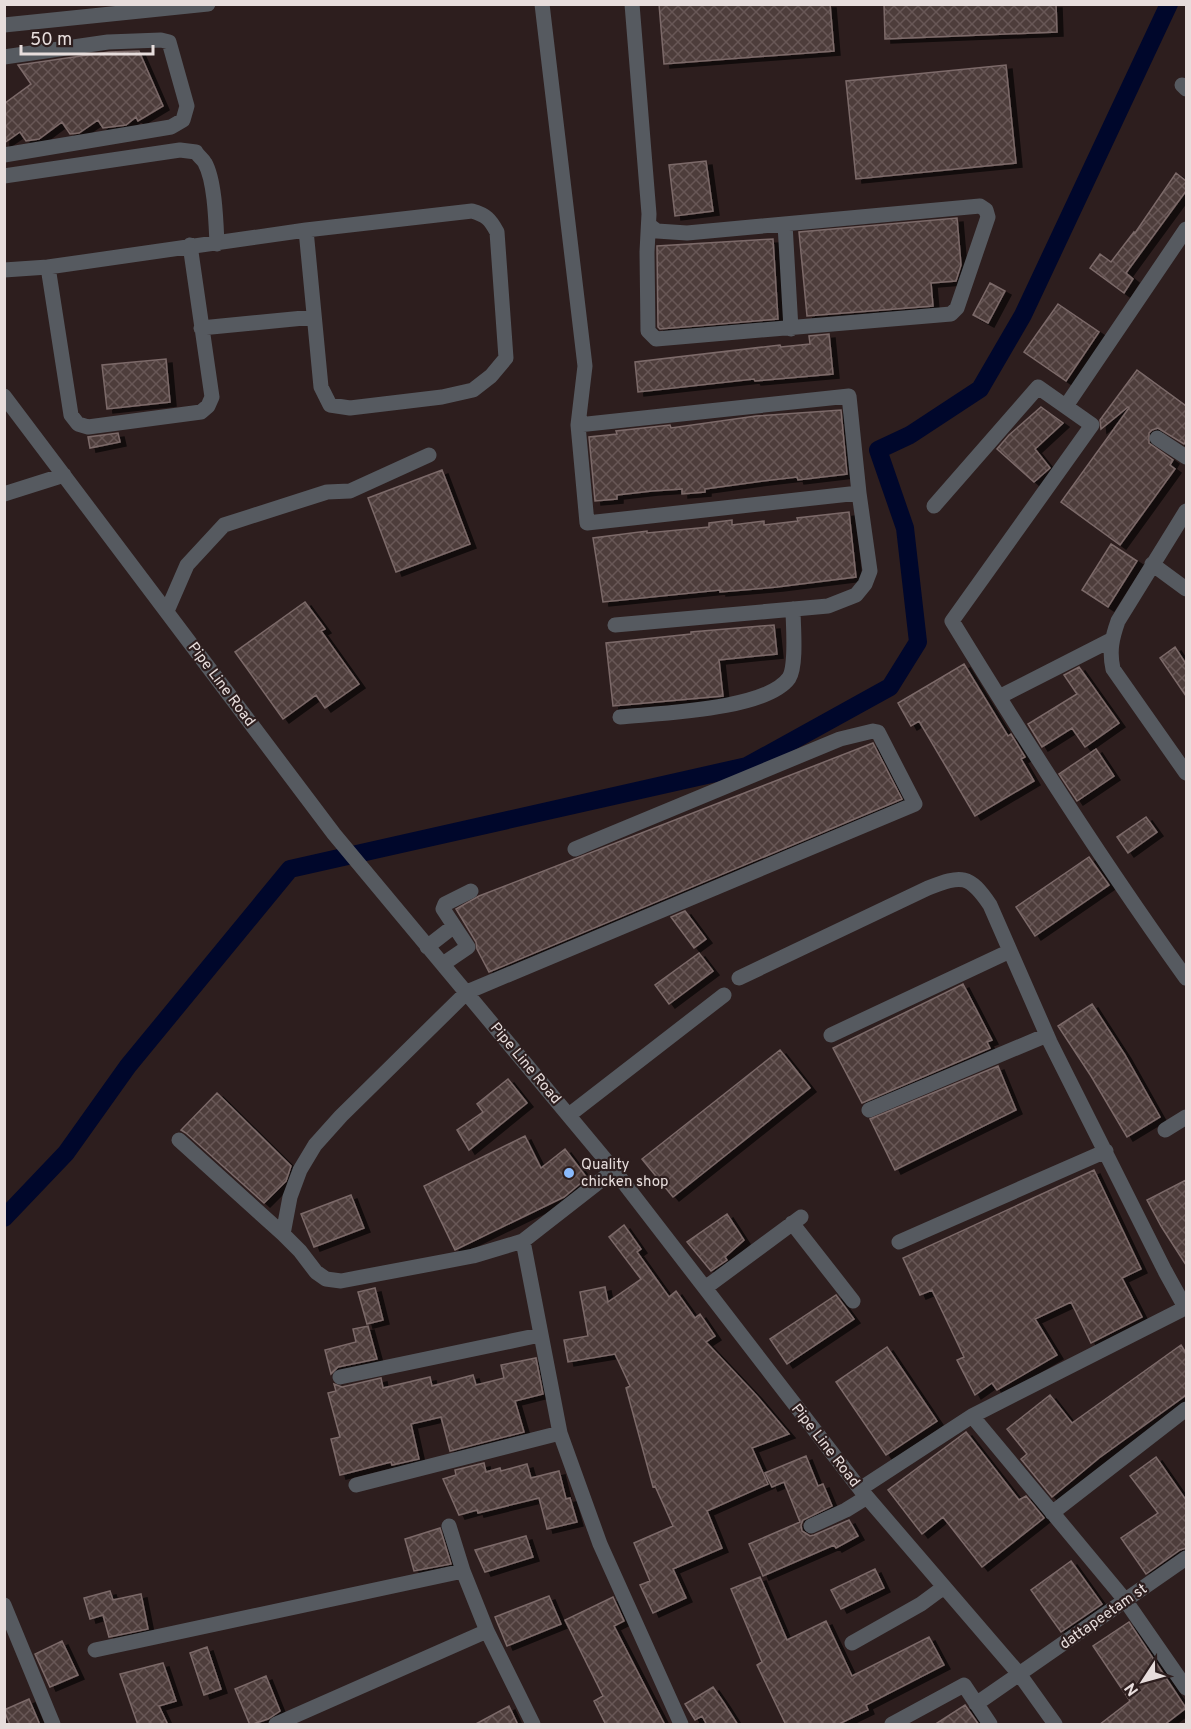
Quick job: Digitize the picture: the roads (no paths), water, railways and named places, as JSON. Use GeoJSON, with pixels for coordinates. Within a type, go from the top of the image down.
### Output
{"type":"FeatureCollection","features":[{"type":"Feature","properties":{"kind":"street"},"geometry":{"type":"LineString","coordinates":[[4,25],[208,4]]}},
{"type":"Feature","properties":{"kind":"street"},"geometry":{"type":"LineString","coordinates":[[542,4],[585,366],[578,425],[587,524],[859,493]]}},
{"type":"Feature","properties":{"kind":"street"},"geometry":{"type":"LineString","coordinates":[[632,4],[649,225],[648,331],[651,336],[661,340],[951,314],[957,308],[988,217],[986,210],[980,206],[687,233],[657,231],[649,225]]}},
{"type":"Feature","properties":{"kind":"street"},"geometry":{"type":"LineString","coordinates":[[106,15],[108,42]]}},
{"type":"Feature","properties":{"kind":"street"},"geometry":{"type":"LineString","coordinates":[[4,57],[108,42],[161,40],[170,42],[187,106],[183,120],[171,127],[4,154]]}},
{"type":"Feature","properties":{"kind":"street"},"geometry":{"type":"LineString","coordinates":[[4,176],[180,150],[195,152],[205,163],[208,174],[216,219],[217,244]]}},
{"type":"Feature","properties":{"kind":"street"},"geometry":{"type":"LineString","coordinates":[[4,270],[48,267],[306,230],[472,212],[485,215],[491,220],[497,232],[506,358],[491,376],[473,390],[442,398],[350,408],[330,405],[321,387],[306,230]]}},
{"type":"Feature","properties":{"kind":"street"},"geometry":{"type":"LineString","coordinates":[[785,224],[790,329]]}},
{"type":"Feature","properties":{"kind":"street"},"geometry":{"type":"LineString","coordinates":[[1066,406],[1186,230]]}},
{"type":"Feature","properties":{"kind":"street"},"geometry":{"type":"LineString","coordinates":[[48,267],[71,415],[78,424],[88,427],[201,412],[208,406],[212,397],[190,245]]}},
{"type":"Feature","properties":{"kind":"street"},"geometry":{"type":"LineString","coordinates":[[201,328],[314,316]]}},
{"type":"Feature","properties":{"kind":"street"},"geometry":{"type":"LineString","coordinates":[[934,506],[1038,387],[1092,425],[952,621],[1132,903],[1186,978]]}},
{"type":"Feature","properties":{"kind":"street","name":"Pipe Line Road"},"geometry":{"type":"LineString","coordinates":[[4,396],[334,834],[614,1170],[864,1493],[1020,1675],[1055,1725]]}},
{"type":"Feature","properties":{"kind":"street"},"geometry":{"type":"LineString","coordinates":[[578,425],[849,396],[870,571],[865,584],[856,595],[828,606],[615,625]]}},
{"type":"Feature","properties":{"kind":"street"},"geometry":{"type":"LineString","coordinates":[[1157,438],[1186,458]]}},
{"type":"Feature","properties":{"kind":"street"},"geometry":{"type":"LineString","coordinates":[[166,611],[188,565],[224,525],[327,492],[350,491],[429,455]]}},
{"type":"Feature","properties":{"kind":"street"},"geometry":{"type":"LineString","coordinates":[[4,494],[64,475]]}},
{"type":"Feature","properties":{"kind":"street"},"geometry":{"type":"LineString","coordinates":[[1186,511],[1118,621],[1111,640],[1110,655],[1113,669],[1186,773]]}},
{"type":"Feature","properties":{"kind":"street"},"geometry":{"type":"LineString","coordinates":[[1152,564],[1186,589]]}},
{"type":"Feature","properties":{"kind":"street"},"geometry":{"type":"LineString","coordinates":[[620,717],[739,704],[780,686],[789,678],[793,668],[793,609]]}},
{"type":"Feature","properties":{"kind":"street"},"geometry":{"type":"LineString","coordinates":[[999,697],[1111,640]]}},
{"type":"Feature","properties":{"kind":"street"},"geometry":{"type":"LineString","coordinates":[[283,1234],[290,1197],[300,1170],[315,1145],[340,1116],[467,992],[915,804],[878,732],[873,731],[840,738],[575,849]]}},
{"type":"Feature","properties":{"kind":"street"},"geometry":{"type":"LineString","coordinates":[[739,978],[950,879],[965,879],[978,888],[990,904],[1047,1035],[1186,1309],[972,1416],[864,1493],[846,1510],[811,1526]]}},
{"type":"Feature","properties":{"kind":"street"},"geometry":{"type":"LineString","coordinates":[[443,964],[468,947],[443,909],[445,904],[471,891]]}},
{"type":"Feature","properties":{"kind":"street"},"geometry":{"type":"LineString","coordinates":[[427,947],[454,926]]}},
{"type":"Feature","properties":{"kind":"street"},"geometry":{"type":"LineString","coordinates":[[831,1035],[1010,951]]}},
{"type":"Feature","properties":{"kind":"street"},"geometry":{"type":"LineString","coordinates":[[568,1115],[724,994]]}},
{"type":"Feature","properties":{"kind":"street"},"geometry":{"type":"LineString","coordinates":[[869,1110],[1047,1035]]}},
{"type":"Feature","properties":{"kind":"street"},"geometry":{"type":"LineString","coordinates":[[1165,1130],[1186,1117]]}},
{"type":"Feature","properties":{"kind":"street"},"geometry":{"type":"LineString","coordinates":[[180,1140],[283,1234],[316,1272],[326,1279],[341,1281],[472,1256],[523,1241],[614,1170]]}},
{"type":"Feature","properties":{"kind":"street"},"geometry":{"type":"LineString","coordinates":[[899,1242],[1106,1151]]}},
{"type":"Feature","properties":{"kind":"street"},"geometry":{"type":"LineString","coordinates":[[705,1288],[797,1220],[853,1301]]}},
{"type":"Feature","properties":{"kind":"street"},"geometry":{"type":"LineString","coordinates":[[523,1241],[560,1433],[600,1544],[681,1725]]}},
{"type":"Feature","properties":{"kind":"street"},"geometry":{"type":"LineString","coordinates":[[340,1377],[540,1335]]}},
{"type":"Feature","properties":{"kind":"street"},"geometry":{"type":"LineString","coordinates":[[1052,1513],[1186,1409]]}},
{"type":"Feature","properties":{"kind":"street"},"geometry":{"type":"LineString","coordinates":[[972,1416],[1125,1600],[1186,1688]]}},
{"type":"Feature","properties":{"kind":"street"},"geometry":{"type":"LineString","coordinates":[[356,1485],[560,1433]]}},
{"type":"Feature","properties":{"kind":"street"},"geometry":{"type":"LineString","coordinates":[[449,1526],[463,1571],[487,1631],[533,1725]]}},
{"type":"Feature","properties":{"kind":"street","name":"dattapeetam st"},"geometry":{"type":"LineString","coordinates":[[976,1704],[1186,1558]]}},
{"type":"Feature","properties":{"kind":"street"},"geometry":{"type":"LineString","coordinates":[[95,1650],[463,1571]]}},
{"type":"Feature","properties":{"kind":"street"},"geometry":{"type":"LineString","coordinates":[[852,1643],[921,1604],[944,1587]]}},
{"type":"Feature","properties":{"kind":"street"},"geometry":{"type":"LineString","coordinates":[[4,1605],[53,1725]]}},
{"type":"Feature","properties":{"kind":"street"},"geometry":{"type":"LineString","coordinates":[[276,1725],[487,1631]]}},
{"type":"Feature","properties":{"kind":"street"},"geometry":{"type":"LineString","coordinates":[[892,1725],[964,1685],[990,1725]]}},
{"type":"Feature","properties":{"kind":"waterway"},"geometry":{"type":"LineString","coordinates":[[4,1218],[66,1153],[128,1066],[290,869],[747,766],[890,687],[918,642],[905,528],[878,450],[910,435],[980,389],[1023,315],[1169,4]]}},
{"type":"Feature","properties":{"kind":"place","name":"Quality chicken shop"},"geometry":{"type":"Point","coordinates":[569,1173]}}]}
